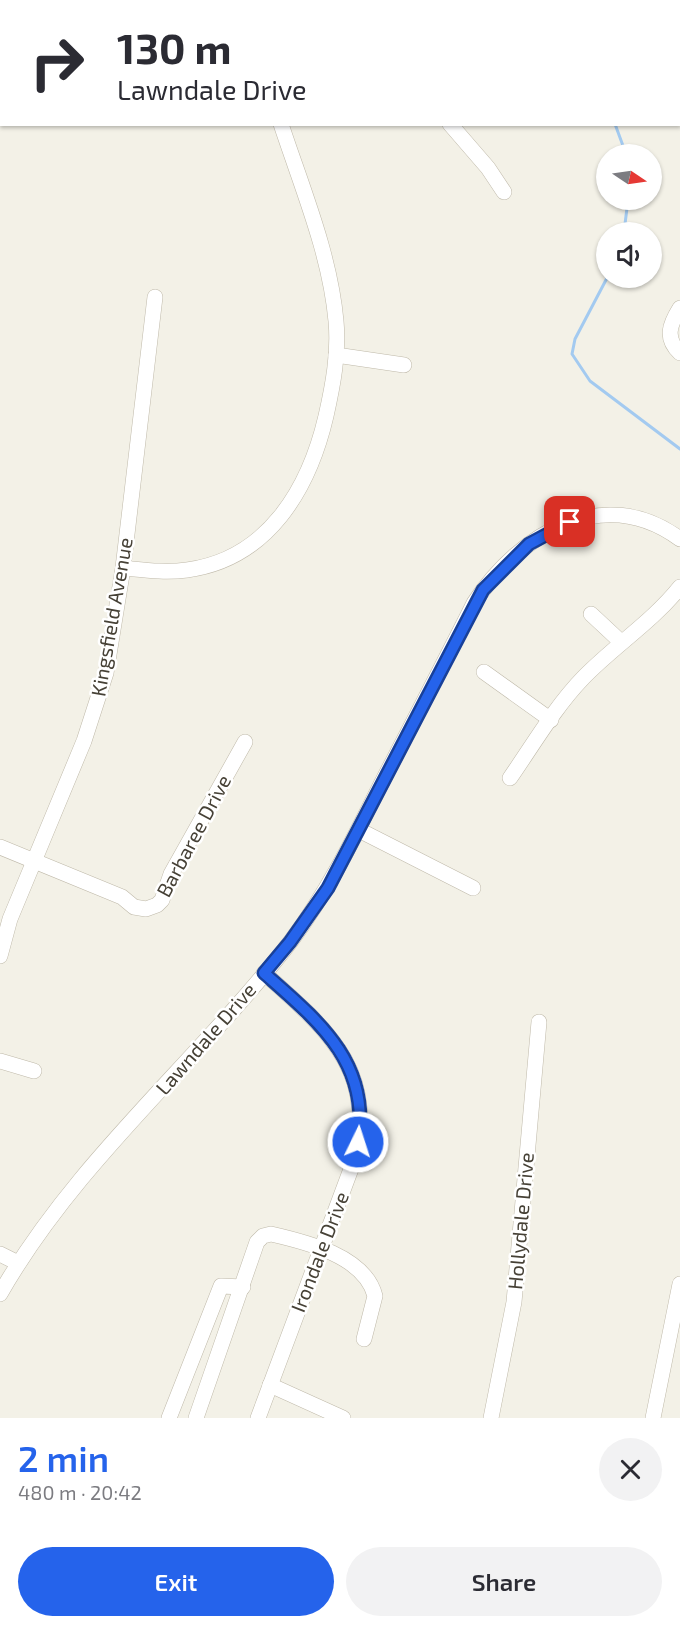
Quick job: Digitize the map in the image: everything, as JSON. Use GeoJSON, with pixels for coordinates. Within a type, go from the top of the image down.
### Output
{"type":"FeatureCollection","features":[{"type":"Feature","properties":{"kind":"street"},"geometry":{"type":"LineString","coordinates":[[123,568],[169,572],[201,568],[240,552],[269,531],[289,506],[313,461],[328,406],[336,355],[336,322],[327,274],[306,196],[281,126]]}},
{"type":"Feature","properties":{"kind":"street"},"geometry":{"type":"LineString","coordinates":[[459,128],[497,178],[504,192]]}},
{"type":"Feature","properties":{"kind":"street","name":"Kingsfield Avenue"},"geometry":{"type":"LineString","coordinates":[[0,956],[10,919],[36,861],[97,707],[106,673],[123,568],[155,297]]}},
{"type":"Feature","properties":{"kind":"street"},"geometry":{"type":"LineString","coordinates":[[680,308],[671,322],[669,333],[672,344],[680,353]]}},
{"type":"Feature","properties":{"kind":"street"},"geometry":{"type":"LineString","coordinates":[[336,355],[404,365]]}},
{"type":"Feature","properties":{"kind":"street","name":"Lawndale Drive"},"geometry":{"type":"LineString","coordinates":[[0,1294],[18,1263],[66,1198],[264,973],[315,909],[359,830],[474,603],[508,562],[548,533],[570,522],[602,514],[639,517],[667,529],[680,539]]}},
{"type":"Feature","properties":{"kind":"street"},"geometry":{"type":"LineString","coordinates":[[510,778],[581,680],[621,642],[652,619],[680,587]]}},
{"type":"Feature","properties":{"kind":"street"},"geometry":{"type":"LineString","coordinates":[[591,614],[621,642]]}},
{"type":"Feature","properties":{"kind":"street"},"geometry":{"type":"LineString","coordinates":[[484,672],[551,720]]}},
{"type":"Feature","properties":{"kind":"street","name":"Barbaree Drive"},"geometry":{"type":"LineString","coordinates":[[0,847],[122,897],[140,909],[157,905],[165,894],[171,874],[245,742]]}},
{"type":"Feature","properties":{"kind":"street"},"geometry":{"type":"LineString","coordinates":[[359,830],[473,888]]}},
{"type":"Feature","properties":{"kind":"street","name":"Irondale Drive"},"geometry":{"type":"LineString","coordinates":[[258,1418],[320,1246],[356,1155],[360,1130],[359,1105],[353,1078],[335,1041],[318,1021],[264,973]]}},
{"type":"Feature","properties":{"kind":"street","name":"Hollydale Drive"},"geometry":{"type":"LineString","coordinates":[[491,1418],[514,1302],[539,1022]]}},
{"type":"Feature","properties":{"kind":"street"},"geometry":{"type":"LineString","coordinates":[[0,1061],[34,1071]]}},
{"type":"Feature","properties":{"kind":"street"},"geometry":{"type":"LineString","coordinates":[[196,1418],[257,1242],[263,1236],[271,1234],[320,1246],[350,1264],[373,1286],[375,1305],[364,1339]]}},
{"type":"Feature","properties":{"kind":"street"},"geometry":{"type":"LineString","coordinates":[[0,1254],[18,1263]]}},
{"type":"Feature","properties":{"kind":"street"},"geometry":{"type":"LineString","coordinates":[[653,1418],[680,1284]]}},
{"type":"Feature","properties":{"kind":"street"},"geometry":{"type":"LineString","coordinates":[[169,1418],[221,1286],[243,1287]]}},
{"type":"Feature","properties":{"kind":"street"},"geometry":{"type":"LineString","coordinates":[[270,1385],[343,1418]]}},
{"type":"Feature","properties":{"kind":"waterway"},"geometry":{"type":"LineString","coordinates":[[616,126],[622,144]]}},
{"type":"Feature","properties":{"kind":"waterway"},"geometry":{"type":"LineString","coordinates":[[625,222],[627,210]]}},
{"type":"Feature","properties":{"kind":"waterway"},"geometry":{"type":"LineString","coordinates":[[602,288],[575,339],[572,354],[590,381],[680,449]]}},
{"type":"Feature","properties":{"kind":"route"},"geometry":{"type":"LineString","coordinates":[[358,1142],[360,1113],[353,1078],[335,1041],[318,1021],[264,973],[315,909],[347,855],[474,603],[495,575],[529,544],[570,522]]}}]}
